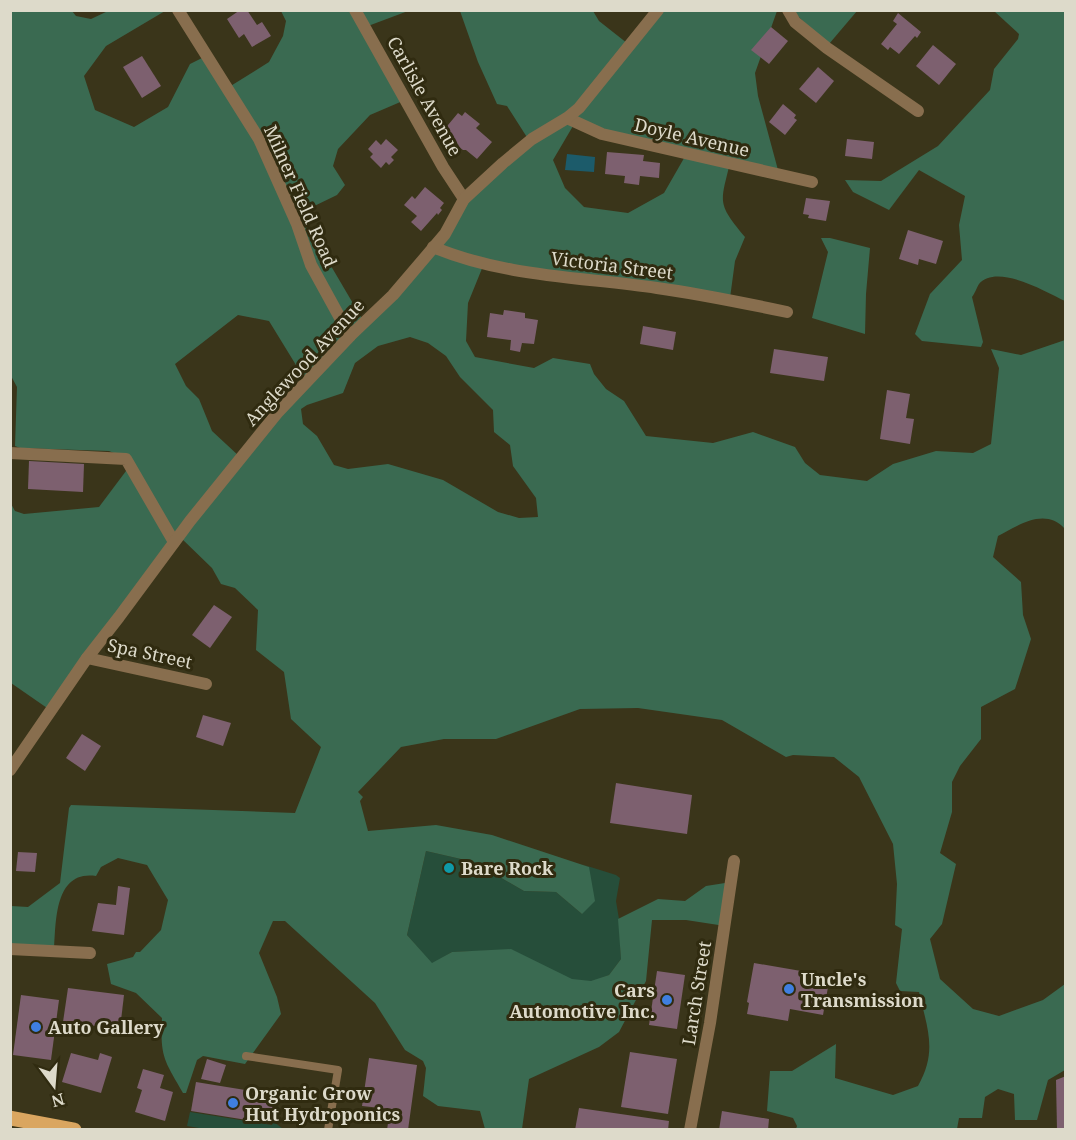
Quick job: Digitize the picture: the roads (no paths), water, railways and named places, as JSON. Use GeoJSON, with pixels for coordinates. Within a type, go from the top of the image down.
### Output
{"type":"FeatureCollection","features":[{"type":"Feature","properties":{"kind":"main road"},"geometry":{"type":"LineString","coordinates":[[10,1118],[74,1130]]}},
{"type":"Feature","properties":{"kind":"street","name":"Milner Field Road"},"geometry":{"type":"LineString","coordinates":[[178,10],[259,139],[297,224],[310,265],[350,336]]}},
{"type":"Feature","properties":{"kind":"street","name":"Carlisle Avenue"},"geometry":{"type":"LineString","coordinates":[[355,10],[443,167],[464,199]]}},
{"type":"Feature","properties":{"kind":"street","name":"Anglewood Avenue"},"geometry":{"type":"LineString","coordinates":[[10,770],[87,657],[120,617],[174,542],[278,412],[350,336],[393,295],[445,234],[464,199],[502,163],[532,139],[567,118],[595,90],[658,10]]}},
{"type":"Feature","properties":{"kind":"street"},"geometry":{"type":"LineString","coordinates":[[788,10],[795,22],[827,48],[918,111]]}},
{"type":"Feature","properties":{"kind":"street","name":"Doyle Avenue"},"geometry":{"type":"LineString","coordinates":[[567,118],[602,134],[812,182]]}},
{"type":"Feature","properties":{"kind":"street","name":"Victoria Street"},"geometry":{"type":"LineString","coordinates":[[434,247],[460,258],[522,271],[590,281],[656,287],[787,312]]}},
{"type":"Feature","properties":{"kind":"street"},"geometry":{"type":"LineString","coordinates":[[10,453],[126,459],[174,542]]}},
{"type":"Feature","properties":{"kind":"street","name":"Spa Street"},"geometry":{"type":"LineString","coordinates":[[87,657],[206,684]]}},
{"type":"Feature","properties":{"kind":"street","name":"Larch Street"},"geometry":{"type":"LineString","coordinates":[[690,1130],[710,1023],[734,861]]}},
{"type":"Feature","properties":{"kind":"street"},"geometry":{"type":"LineString","coordinates":[[10,950],[90,953]]}},
{"type":"Feature","properties":{"kind":"lane"},"geometry":{"type":"LineString","coordinates":[[246,1056],[338,1070],[328,1130]]}},
{"type":"Feature","properties":{"kind":"water"},"geometry":{"type":"Polygon","coordinates":[[[567,154],[595,157],[594,172],[565,170],[567,154]]]}},
{"type":"Feature","properties":{"kind":"place","name":"Bare Rock"},"geometry":{"type":"Point","coordinates":[449,868]}},
{"type":"Feature","properties":{"kind":"place","name":"Uncle's Transmission"},"geometry":{"type":"Point","coordinates":[789,989]}},
{"type":"Feature","properties":{"kind":"place","name":"Cars Automotive Inc."},"geometry":{"type":"Point","coordinates":[667,1000]}},
{"type":"Feature","properties":{"kind":"place","name":"Auto Gallery"},"geometry":{"type":"Point","coordinates":[36,1027]}},
{"type":"Feature","properties":{"kind":"place","name":"Organic Grow Hut Hydroponics"},"geometry":{"type":"Point","coordinates":[233,1103]}}]}
